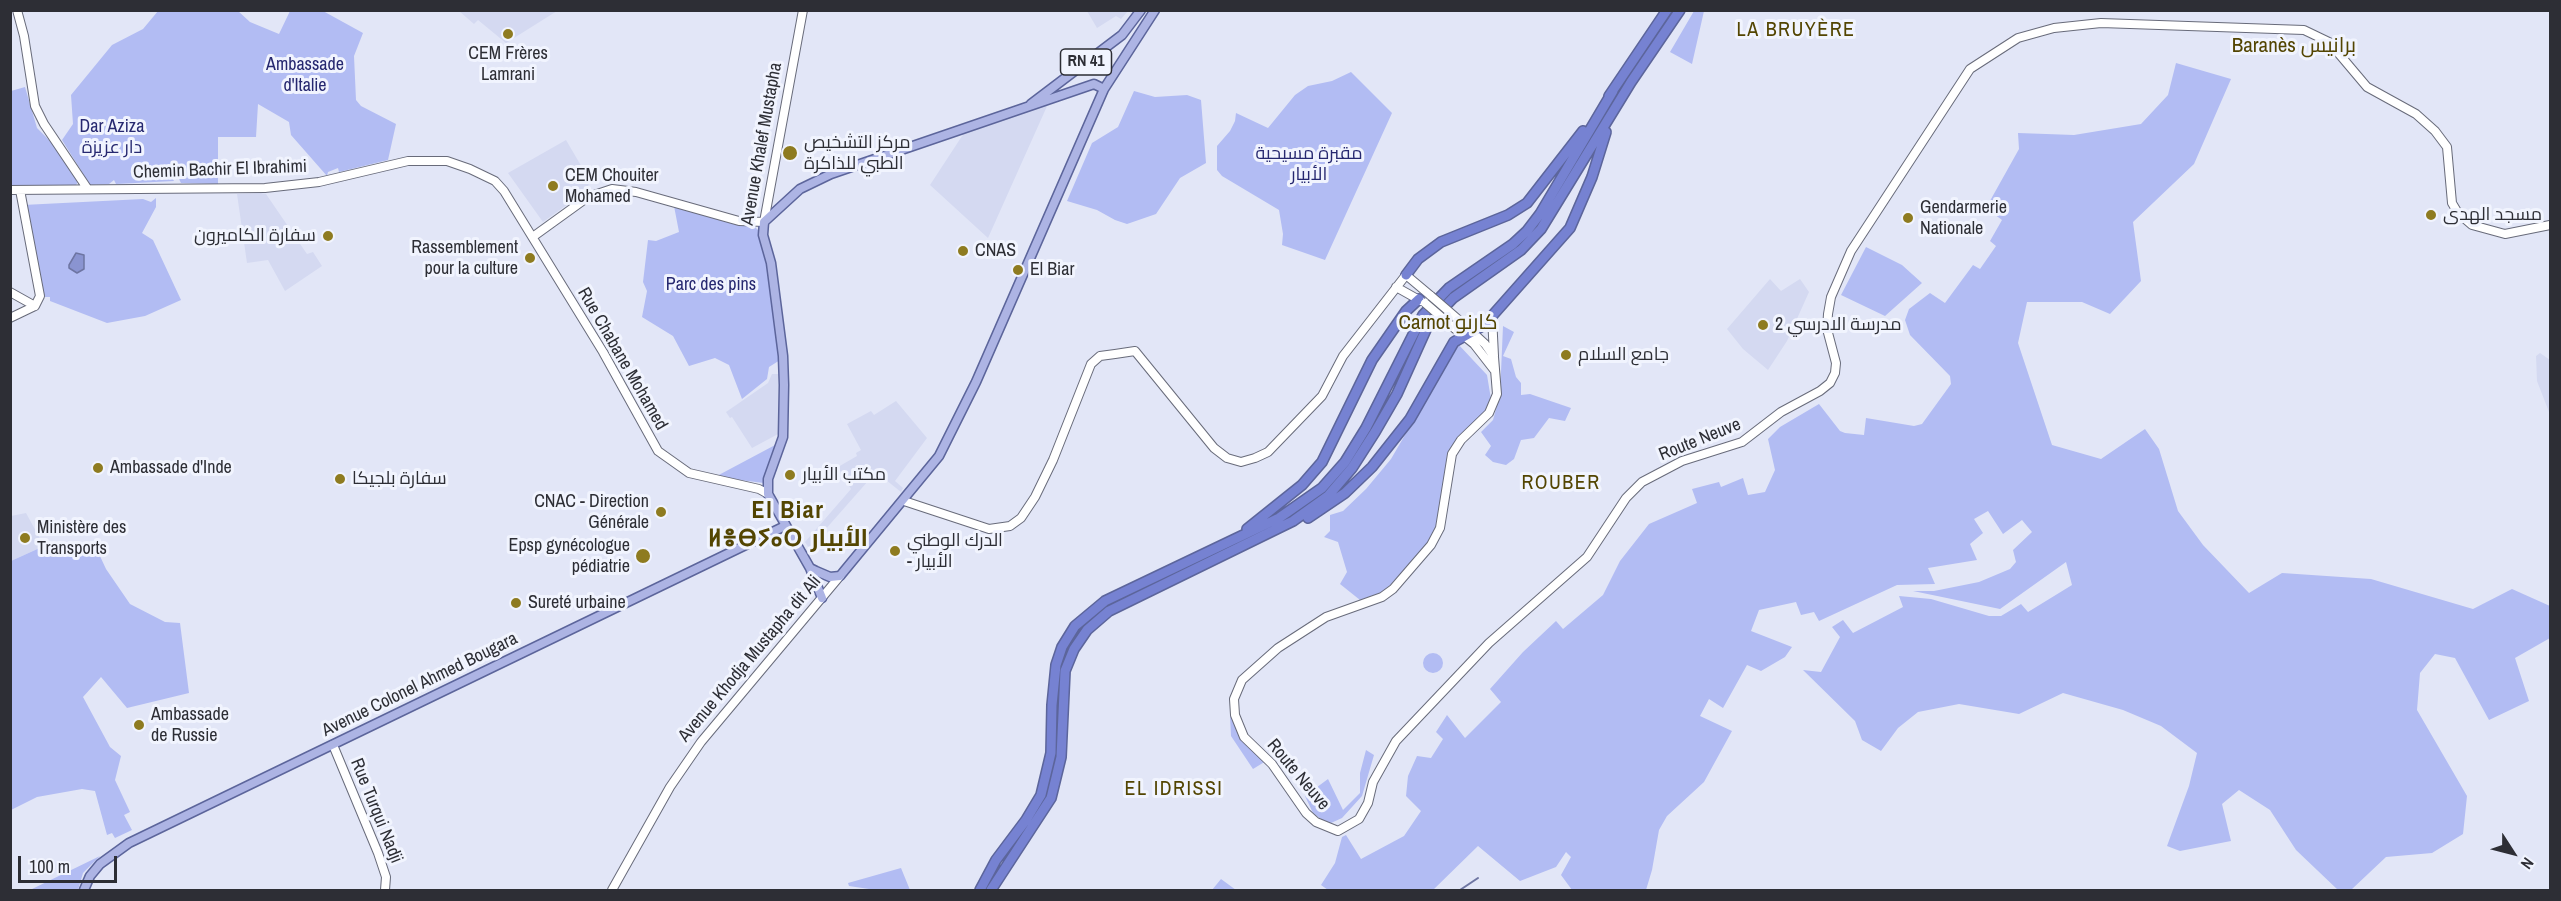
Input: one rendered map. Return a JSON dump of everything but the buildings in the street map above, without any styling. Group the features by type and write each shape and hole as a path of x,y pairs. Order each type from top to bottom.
{"highway":[{"path":"980,891 996,860 1032,812 1041,795 1051,753 1056,665 1070,633 1089,612 1105,601 1293,510 1314,495 1334,474 1366,428 1423,315 1449,288 1513,243 1534,223 1613,91 1667,10"},
{"path":"1249,544 1308,512 1328,496 1352,468 1397,394 1429,323 1453,298 1521,250 1541,229 1627,87 1680,10"},
{"path":"991,891 1051,798 1061,757 1065,671 1079,640 1094,622 1109,611 1315,514 1346,493 1395,440 1462,332 1492,316 1570,228 1592,177 1607,127 1627,87"},
{"path":"1406,275 1418,260 1441,242 1508,215 1527,203 1613,91"},
{"path":"1216,549 1273,510 1302,485 1322,462 1372,360 1406,311 1425,298"}],"main road":[{"path":"17,10 24,36 35,105 44,124 87,188"},
{"name":"Avenue Khalef Mustapha","path":"768,494 768,479 782,441 784,390 783,356 771,263 763,235 803,10"},
{"name":"RN 41","path":"1026,108 1122,35 1141,10"},
{"name":"Avenue Khodja Mustapha dit Ali","path":"612,891 666,793 695,751 939,456 976,382 1104,89 1155,10"},
{"name":"Route Neuve","path":"1492,316 1497,394 1494,404 1481,423 1461,440 1452,454 1440,528 1431,545 1382,597 1326,617 1305,628 1247,674 1234,699 1234,715 1244,736 1272,764 1306,813 1326,827 1338,831 1359,819 1368,803 1373,782 1396,741 1489,643 1587,557 1626,498 1642,482 1682,461 1742,442 1781,412 1830,383 1835,373 1836,363 1827,329 1828,315 1831,297 1851,251 1970,69 2018,38 2054,28 2101,23 2304,30 2329,42 2367,87 2416,114 2435,131 2447,147 2452,203 2458,213 2472,225 2505,234 2550,225"},
{"path":"534,236 588,197 606,190 636,192 753,224 764,222 800,189 831,174 1094,84 1104,89"},
{"name":"Chemin Bachir El Ibrahimi","path":"10,190 265,188 319,182 395,163 420,160 447,161 495,181"},
{"name":"Rue Chabane Mohamed","path":"495,181 534,236 658,450 689,473 759,489 768,494"},
{"path":"10,318 35,306 40,296 39,280 20,190"},
{"path":"904,501 989,529 1010,526 1021,518 1035,497 1053,460 1091,364 1100,356 1135,351 1214,447 1227,458 1240,462 1268,452 1322,396 1343,356 1406,275 1425,298 1494,357"},
{"path":"1396,287 1425,298 1462,322"},
{"path":"10,292 35,306"},
{"path":"1462,322 1462,332"},
{"path":"1462,322 1462,332 1496,372"},
{"path":"768,494 810,568 822,598"},
{"name":"Avenue Colonel Ahmed Bougara","path":"84,891 90,876 100,864 122,846 785,526"},
{"path":"810,568 830,577 840,576"},
{"name":"Rue Turqui Nadji","path":"333,745 387,877 385,891"}],"shaded area":[{"name":"CEM Frères Lamrani","path":"459,11 557,11 506,43 478,20 474,24"},
{"path":"1087,11 1128,11 1121,19 1116,16 1097,28"},
{"path":"1048,104 988,238 930,185 964,133"},
{"name":"CEM Chouiter Mohamed","path":"566,140 590,181 586,191 543,222 508,173"},
{"path":"237,194 266,194 307,254 313,252 322,266 285,291 268,260 247,263"},
{"path":"76,253 84,255 84,269 77,273 69,268"},
{"name":"مدرسة الادرسي 2","path":"1770,279 1781,291 1800,279 1809,292 1787,341 1768,370 1743,349 1727,329"},
{"path":"2540,353 2550,360 2549,412 2537,381 2536,356"},
{"path":"772,374 781,374 780,433 752,448 732,417 730,418 726,412 768,383"},
{"path":"896,401 927,438 895,481 903,488 901,492 876,472 809,548 805,542 851,489 838,467 857,456 856,453 861,450 847,424 871,411 874,415"},
{"name":"Ministère des Transports","path":"26,513 44,546 11,561 11,516"}],"green space":[{"path":"158,11 238,11 250,22 279,34 290,11 323,11 363,33 354,56 356,100 361,106 396,124 388,160 339,172 338,168 328,172 327,176 291,135 289,122 258,104 256,137 218,137 218,184 181,183 176,173 171,176 174,181 116,184 114,180 109,184 90,185 62,140 73,124 71,95 112,45 143,29"},
{"path":"1694,11 1704,11 1692,64 1670,52"},
{"path":"2176,63 2231,79 2194,164 2133,222 2141,281 2110,314 2082,302 2027,302 2018,343 2052,445 2101,459 2145,429 2159,449 2178,511 2203,545 2249,593 2282,573 2371,579 2473,609 2512,589 2550,606 2550,638 2515,658 2529,701 2489,720 2455,658 2435,654 2420,673 2417,710 2467,796 2463,834 2432,853 2386,857 2351,890 2338,890 2296,850 2270,810 2239,790 2222,804 2231,841 2180,851 2167,846 2189,786 2197,753 2161,726 2123,710 2063,693 2019,714 1959,704 1918,712 1898,728 1881,751 1862,740 1855,721 1803,670 1821,672 1840,637 1832,627 1843,620 1853,633 1903,607 1899,596 1931,599 1989,616 2001,616 2021,604 2028,612 2072,585 2066,562 2000,609 1913,591 1934,591 1979,582 2010,569 2016,562 2013,550 2032,532 2022,520 2003,534 1988,511 1974,519 1983,533 1970,544 1977,560 1928,568 1935,584 1897,585 1819,621 1814,612 1801,615 1796,602 1759,610 1751,631 1792,647 1785,657 1761,671 1747,665 1723,708 1709,699 1700,716 1732,731 1704,782 1667,816 1659,830 1646,890 1572,890 1561,875 1571,857 1566,852 1556,867 1520,881 1478,846 1433,890 1328,890 1321,885 1335,863 1342,837 1346,835 1361,859 1404,836 1421,811 1406,796 1408,776 1417,756 1431,758 1443,739 1436,732 1447,715 1465,738 1501,702 1490,689 1523,652 1556,621 1563,629 1603,595 1620,561 1649,524 1697,503 1692,489 1719,482 1721,487 1743,478 1748,495 1765,492 1775,470 1768,439 1780,427 1819,404 1840,431 1845,433 1864,435 1866,418 1914,426 1922,424 1951,384 1950,376 1910,335 1905,320 1909,309 1930,293 1945,303 1973,265 1980,269 1996,246 1990,241 2002,220 1986,208 2019,149 2018,133 2074,135 2141,124 2168,95"},
{"name":"مقبرة مسيحية الأبيار","path":"1351,72 1392,113 1325,260 1282,245 1283,234 1279,210 1222,176 1217,170 1217,146 1230,131 1236,113 1268,128 1295,95 1308,86 1332,81"},
{"path":"25,87 37,128 59,150 80,179 76,185 11,187 11,91"},
{"path":"1134,91 1155,97 1187,95 1201,100 1206,163 1180,178 1156,214 1127,224 1097,210 1067,201 1092,143 1118,127"},
{"path":"156,198 156,207 142,233 153,240 181,300 145,316 107,323 50,301 50,297 43,297 23,205 143,199 151,202"},
{"name":"Parc des pins","path":"674,206 754,226 759,231 770,261 782,312 788,355 769,367 767,379 742,399 729,365 715,358 689,366 673,336 642,317 647,291 643,282 648,240 656,241 679,232"},
{"path":"1866,247 1902,265 1922,283 1885,316 1841,295"},
{"path":"1503,326 1514,332 1503,356 1511,359 1516,377 1521,383 1521,395 1530,394 1571,408 1565,421 1549,418 1534,438 1521,440 1514,459 1506,465 1493,462 1485,455 1491,446 1481,432 1493,420 1500,395"},
{"path":"1458,344 1487,375 1492,405 1459,437 1447,455 1437,527 1429,543 1389,586 1380,593 1360,600 1340,584 1347,572 1338,542 1324,537 1330,531 1330,515 1343,511 1366,489 1391,459"},
{"path":"777,444 764,483 715,477"},
{"path":"82,545 93,548 99,554 106,569 130,604 165,622 180,623 189,693 127,708 101,677 83,697 110,747 121,756 115,780 130,812 124,815 132,830 115,838 112,833 107,835 95,791 82,789 37,797 11,810 11,561 44,546 47,551"},
{"path":"1433,653 1440,656 1443,663 1440,670 1433,673 1426,670 1423,663 1426,656"},
{"path":"1230,716 1240,734 1266,761 1253,769 1231,736"},
{"path":"1366,750 1374,755 1362,796 1342,818 1331,823 1325,822 1313,813 1305,796 1328,779 1343,810 1360,793 1360,773"},
{"path":"100,856 83,873 78,890 30,890"},
{"path":"901,868 910,890 869,889 849,886 848,883"},
{"path":"1221,879 1236,890 1212,890"}],"waterway":[{"path":"1460,890 1478,878"}],"place":[{"name":"CEM Frères Lamrani","path":"508,34"},
{"name":"مركز التشخيص الطبي للذاكرة","path":"790,153"},
{"name":"CEM Chouiter Mohamed","path":"553,186"},
{"name":"مسجد الهدى","path":"2431,215"},
{"name":"Gendarmerie Nationale","path":"1908,218"},
{"name":"سفارة الكاميرون","path":"328,236"},
{"name":"CNAS","path":"963,251"},
{"name":"Rassemblement pour la culture","path":"530,258"},
{"name":"El Biar","path":"1018,270"},
{"name":"مدرسة الادرسي 2","path":"1763,325"},
{"name":"جامع السلام","path":"1566,355"},
{"name":"Ambassade d'Inde","path":"98,468"},
{"name":"مكتب الأبيار","path":"790,475"},
{"name":"سفارة بلجيكا","path":"340,479"},
{"name":"CNAC - Direction Générale","path":"661,512"},
{"name":"Ministère des Transports","path":"25,538"},
{"name":"الدرك الوطني - الأبيار","path":"895,551"},
{"name":"Epsp gynécologue pédiatrie","path":"643,556"},
{"name":"Sureté urbaine","path":"516,603"},
{"name":"Ambassade de Russie","path":"139,725"}],"district":[{"name":"LA BRUYÈRE","path":"1796,31"},
{"name":"Baranès برانيس","path":"2294,46"},
{"name":"Carnot كارنو","path":"1448,323"},
{"name":"ROUBER","path":"1561,484"},
{"name":"El Biar ⵍⴻⴱⵢⴰⵔ الأبيار","path":"788,526"},
{"name":"EL IDRISSI","path":"1174,790"}],"park label":[{"name":"Ambassade d'Italie","path":"305,76"},
{"name":"Dar Aziza دار عزيزة","path":"112,137"}]}
